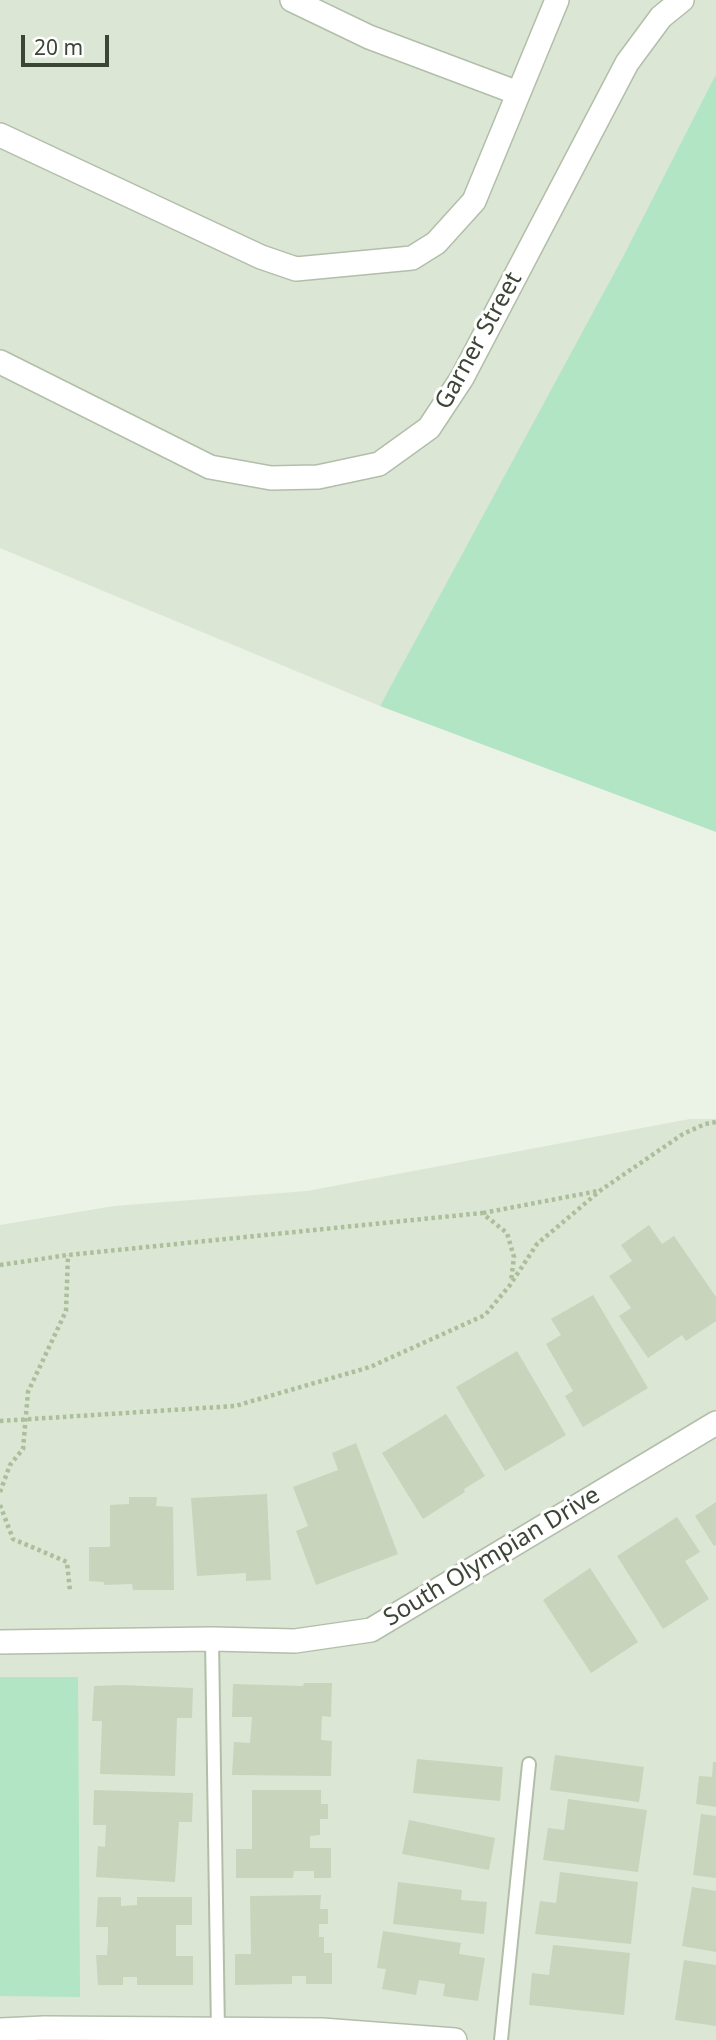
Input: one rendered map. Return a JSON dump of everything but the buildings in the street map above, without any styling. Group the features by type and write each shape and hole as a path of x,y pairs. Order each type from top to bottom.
{"street":[{"path":"292,0 369,37 518,93"},
{"path":"0,135 261,257 296,269 412,258 436,243 474,201 557,0"},
{"name":"Garner Street","path":"0,362 210,467 283,478 318,477 379,464 429,428 462,378 627,63 660,17 682,0"},
{"name":"South Olympian Drive","path":"0,1642 212,1639 295,1641 371,1630 716,1423"},
{"path":"0,2030 44,2034 218,2035 322,2030 455,2040"}],"lane":[{"path":"212,1639 218,2035"},
{"path":"501,2040 529,1764"}],"path":[{"path":"0,1421 236,1406 370,1367 485,1315 510,1285 537,1244 601,1190 683,1134 716,1122"},
{"path":"0,1265 68,1255 482,1213 601,1190"},
{"path":"482,1213 507,1233 514,1257 510,1285"},
{"path":"0,1492 9,1465 23,1450 28,1392 66,1311 68,1255"},
{"path":"0,1505 13,1539 67,1562 70,1591"}],"shaded area":[{"path":"0,0 716,0 716,74 536,431 380,706 0,548"},
{"path":"690,1119 716,1119 716,2040 0,2040 0,1225 114,1206 307,1191"}],"green space":[{"path":"716,74 716,832 380,706 623,257"},
{"path":"0,1677 78,1677 80,1997 0,1996"}]}
